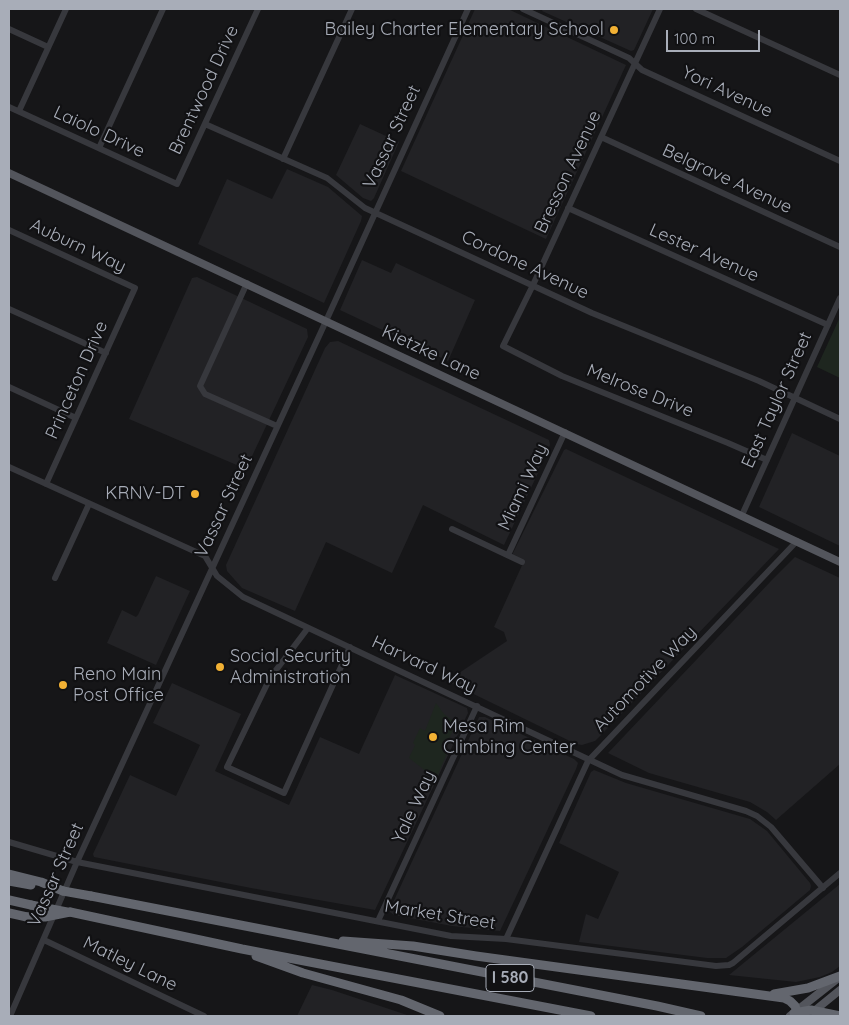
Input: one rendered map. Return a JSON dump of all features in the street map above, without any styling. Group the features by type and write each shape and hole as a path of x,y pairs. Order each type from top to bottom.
{"highway":[{"path":"9,874 40,884"},
{"path":"9,881 40,884"},
{"name":"I 580","path":"40,884 63,891 701,1016"},
{"name":"I 580","path":"9,900 242,949 591,1016"},
{"path":"9,913 27,917 45,917 70,912"},
{"path":"320,940 394,944 786,999 793,1003 795,1014 812,1013 840,1016"},
{"path":"242,949 291,970 401,1000 440,1016"},
{"path":"751,994 771,994 797,990 840,976"}],"main road":[{"name":"Kietzke Lane","path":"9,173 840,562"},
{"path":"795,1014 840,976"},
{"path":"812,1013 840,990"}],"street":[{"path":"19,111 66,9"},
{"path":"99,148 163,9"},
{"name":"Brentwood Drive","path":"177,184 258,9"},
{"path":"283,159 352,9"},
{"name":"Vassar Street","path":"10,1016 77,862 468,9"},
{"name":"Yori Avenue","path":"523,9 629,58 642,70 840,161"},
{"name":"Bresson Avenue","path":"503,346 660,9"},
{"path":"696,9 840,75"},
{"path":"9,29 48,47"},
{"name":"Laiolo Drive","path":"9,107 177,184"},
{"name":"Cordone Avenue","path":"205,124 326,178 358,205 592,313 759,381 840,419"},
{"name":"Belgrave Avenue","path":"601,138 840,247"},
{"name":"Lester Avenue","path":"568,208 828,325"},
{"name":"Auburn Way","path":"9,230 135,288"},
{"path":"247,283 200,386 205,394 277,426"},
{"name":"Princeton Drive","path":"46,484 135,288"},
{"name":"East Taylor Street","path":"742,515 840,298"},
{"path":"9,309 106,353"},
{"name":"Melrose Drive","path":"503,346 562,376 767,460"},
{"path":"9,387 76,418"},
{"name":"Miami Way","path":"508,555 565,432"},
{"name":"Harvard Way","path":"9,467 205,556 217,576 238,594 622,775 746,811 757,816 771,827 823,888"},
{"path":"55,578 89,504"},
{"path":"452,529 522,562"},
{"name":"Automotive Way","path":"506,940 589,759 797,541"},
{"path":"308,628 270,678 227,767 284,793 350,647"},
{"name":"Yale Way","path":"378,921 477,706"},
{"name":"Market Street","path":"9,842 77,862 451,936 506,940 722,966 733,963 840,873"},
{"name":"Matley Lane","path":"44,940 204,1016"}],"shaded area":[{"path":"475,9 508,9 626,65 546,239 401,171"},
{"name":"Bailey Charter Elementary School","path":"543,9 653,9 634,50 631,51 542,11"},
{"path":"360,124 399,142 371,201 363,198 336,175"},
{"path":"287,169 328,187 362,216 324,303 198,244 227,179 272,199"},
{"path":"362,260 391,273 396,263 475,300 448,361 340,310"},
{"path":"197,277 307,329 308,337 246,469 129,419 192,278"},
{"path":"840,317 840,378 817,367"},
{"path":"338,341 549,440 550,445 504,545 423,505 392,573 326,542 295,611 242,588 227,571 226,565 325,348 330,342"},
{"path":"792,433 840,456 840,546 759,507"},
{"path":"566,449 779,549 595,741 582,745 576,744 447,681 507,641 504,632 494,627 524,561 512,555"},
{"path":"795,557 840,578 840,764 776,820 750,802 649,773 608,753 771,581"},
{"path":"156,576 190,591 156,665 107,643 122,610 136,617 138,615"},
{"path":"395,675 467,708 468,713 375,910 94,857 93,854 130,775 176,796 200,745 153,723 172,683 241,714 215,771 289,805 320,737 359,754"},
{"name":"Mesa Rim Climbing Center","path":"436,703 444,714 456,723 445,748 448,751 436,779 409,758 420,728 425,731"},
{"path":"479,717 485,717 574,759 578,763 576,769 500,931 452,926 394,915 390,912 390,909"},
{"path":"594,770 626,783 750,819 767,831 810,883 810,890 742,947 726,958 707,958 579,942 586,914 598,919 619,872 559,843 591,772"},
{"path":"840,884 840,966 820,977 796,982 729,975"},
{"path":"312,985 332,990 410,1016 297,1016"}],"place":[{"name":"Bailey Charter Elementary School","path":"614,30"},
{"name":"KRNV-DT","path":"195,494"},
{"name":"Social Security Administration","path":"220,667"},
{"name":"Reno Main Post Office","path":"63,685"},
{"name":"Mesa Rim Climbing Center","path":"433,737"}]}
